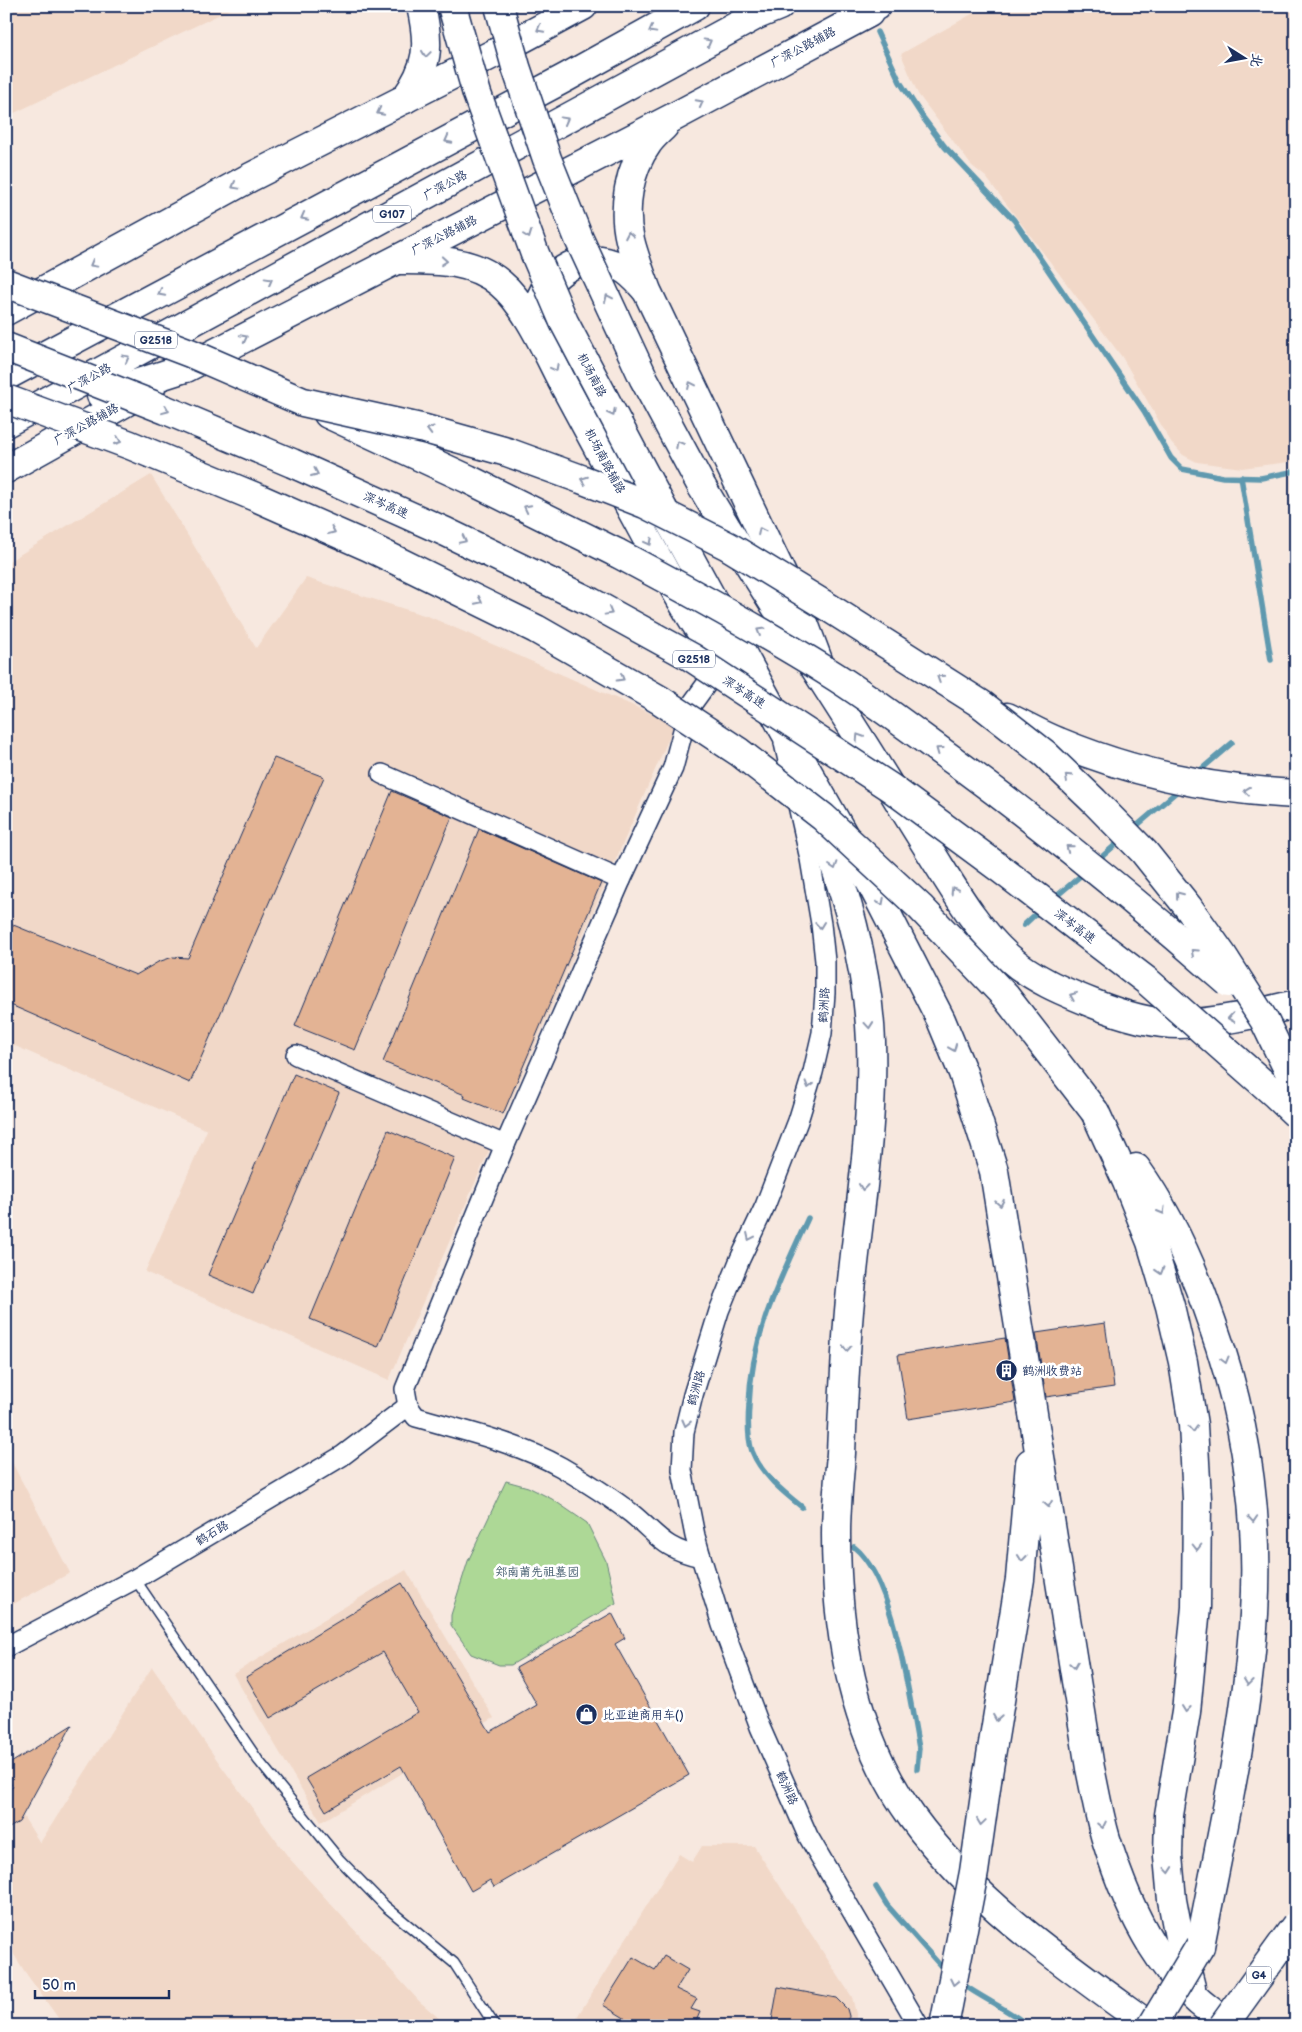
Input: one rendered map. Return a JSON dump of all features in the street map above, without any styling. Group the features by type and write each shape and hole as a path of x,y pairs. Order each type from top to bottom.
{"main road":[{"path":"405,99 418,81 425,60 427,34 421,6"},
{"name":"机场南路","path":"452,6 477,94 535,254 564,322 663,509 780,723"},
{"path":"499,6 516,67 547,159 579,239 644,379 702,487 747,562 960,898 992,939 1008,957 1051,986 1106,1009 1145,1020 1179,1024 1209,1021 1296,1004"},
{"path":"6,311 251,177 583,6"},
{"path":"6,376 567,77 695,6"},
{"name":"广深公路","path":"6,424 757,15 779,6"},
{"path":"847,23 876,6"},
{"name":"广深公路辅路","path":"6,469 185,368 674,117 847,23 884,6"},
{"path":"674,117 649,142 641,155 630,183 627,203 629,239 647,291 799,610 828,688"},
{"name":"机场南路辅路","path":"396,260 430,260 462,264 488,275 511,293 538,338 689,616 722,664 780,723"},
{"path":"538,338 535,323 537,307 542,293 550,280 562,270 576,263 592,260 622,267 647,291"},
{"name":"G2518","path":"6,283 190,353 303,402 468,479 617,553 724,610 829,672 1034,820 1179,939 1296,1042"},
{"name":"深岑高速","path":"6,347 166,410 292,463 446,532 591,602 691,657 891,788 1002,870 1147,981 1296,1114"},
{"path":"6,424 185,368"},
{"path":"6,400 139,449 258,498 369,547 536,629 683,716 738,752 823,817 920,906 1006,997 1095,1112 1148,1186 1174,1232 1201,1290 1222,1350 1239,1413 1250,1476 1254,1543 1254,1613 1248,1681 1239,1745 1200,1946 1151,2026 1024,1933 991,1905 936,1848 910,1814 885,1771 866,1730 851,1681 842,1633 837,1579 836,1532 849,1313 868,1139 871,1083 870,1038 866,993 859,951 820,824 780,723"},
{"path":"303,402 424,429 507,452 645,504 728,546 828,606 981,704 1045,754 1144,852 1188,907 1223,956 1264,1020 1296,1086"},
{"path":"981,704 1058,742 1117,762 1225,788 1296,794"},
{"path":"780,723 872,885 941,1020 964,1073 994,1170 1090,1768 1105,1838 1129,1904 1154,1949 1184,1986 1219,2018 1234,2026"},
{"path":"1095,1112 1128,1182 1148,1233 1170,1306 1183,1362 1193,1425 1197,1499 1196,1607 1186,1712 1169,1815 1168,1856 1172,1900 1181,1948 1194,1995"},
{"path":"944,2026 970,1892 1020,1579 1029,1491 1032,1404"},
{"name":"G4","path":"1222,2026 1296,1925"}],"street":[{"path":"701,1557 681,1553 666,1545 632,1514 559,1466 510,1444 416,1417 408,1406 405,1388 504,1145 621,880 673,768 688,708 722,664"},
{"name":"鹤洲路","path":"780,723 810,859 820,924 825,962 822,1032 813,1072 798,1121 765,1206 740,1259 719,1311 693,1395 684,1432 682,1470 694,1536 722,1625 760,1727 808,1836 919,2026"},
{"path":"382,774 621,880"},
{"path":"296,1056 504,1145"},
{"name":"鹤石路","path":"6,1647 135,1579 342,1456 408,1406"}],"lane":[{"path":"135,1579 258,1760 347,1867 385,1906 454,1963 495,2026"}],"shaded area":[{"path":"6,6 237,6 6,117"},
{"path":"986,6 1296,6 1296,461 1242,468 1197,462 1183,455 1171,442 1122,357 986,177 971,165 918,94 901,54"},
{"path":"151,475 256,648 306,578 430,617 675,724 389,1380 145,1272 207,1130 6,1042 6,563"},
{"path":"6,1451 70,1573 6,1608"},
{"path":"406,1570 494,1718 321,1822 233,1674"},
{"path":"152,1667 289,1858 419,2001 448,2026 64,2026 6,1942 6,1789 40,1843"},
{"path":"702,1846 754,1846 852,1997 859,2026 588,2026 577,2017 679,1854 692,1862"}],"green space":[{"name":"郑南莆先祖墓园","path":"506,1481 528,1487 552,1499 587,1523 606,1561 616,1603 511,1665 499,1665 471,1654 451,1625 451,1615 468,1561"}],"building":[{"path":"274,758 324,777 190,1083 6,1003 6,922 136,975 158,962 173,957 188,958"},
{"path":"392,791 452,817 355,1050 295,1026"},
{"path":"479,829 601,883 503,1114 464,1098 465,1095 383,1062"},
{"path":"294,1074 339,1093 253,1294 208,1275"},
{"path":"388,1130 455,1158 378,1347 310,1319"},
{"path":"1105,1323 1114,1387 1046,1397 1036,1333"},
{"path":"1005,1338 1015,1402 908,1419 898,1355"},
{"path":"402,1583 490,1732 537,1705 516,1668 612,1613 625,1638 615,1644 689,1775 494,1887 490,1880 471,1891 401,1766 326,1811 306,1778 418,1712 383,1652 270,1718 246,1677"},
{"path":"72,1725 19,1822 6,1830 6,1791 13,1787 6,1776 6,1766"},
{"path":"664,1956 688,1970 676,1989 697,1999 691,2009 700,2012 694,2026 622,2026 626,2019 603,2005 633,1957 655,1970"},
{"path":"778,1987 836,1998 847,2009 849,2016 848,2026 771,2026"}],"waterway":[{"path":"877,32 900,82 924,119 945,147 1014,220 1144,411 1171,458 1182,469 1223,477 1261,478 1296,471"},
{"path":"1241,477 1271,660"},
{"path":"1197,773 1232,743"},
{"path":"1133,829 1181,788"},
{"path":"1097,861 1122,839"},
{"path":"1052,900 1085,872"},
{"path":"1024,925 1041,909"},
{"path":"802,1507 780,1489 761,1467 750,1446 748,1422 751,1379 761,1331 778,1286 808,1218"},
{"path":"854,1547 868,1562 880,1584 890,1611 905,1671 919,1748 917,1769"},
{"path":"876,1887 887,1905 946,1972"},
{"path":"961,1983 1013,2014 1029,2026"}],"place":[{"name":"鹤洲收费站","path":"1006,1371"},
{"name":"比亚迪商用车()","path":"587,1715"}]}
